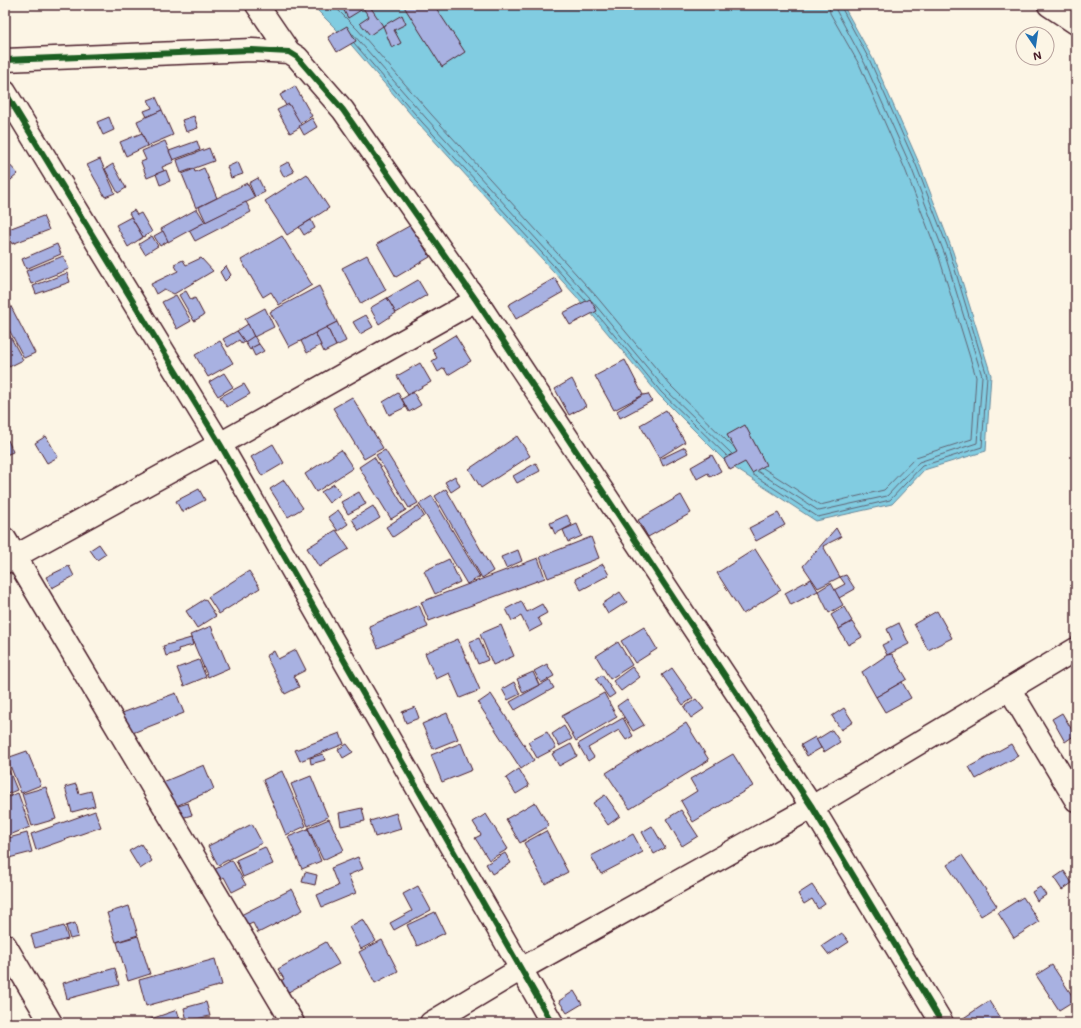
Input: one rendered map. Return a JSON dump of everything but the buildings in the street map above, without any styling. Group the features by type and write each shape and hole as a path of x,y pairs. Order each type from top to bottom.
{"main road":[{"path":"257,5 289,52"},
{"path":"1049,5 1076,23"},
{"path":"5,60 252,50 289,52 297,56 343,110 476,300 812,807 942,1023"},
{"path":"5,92 220,444 552,1023"},
{"path":"293,1023 8,552 220,444 476,300"},
{"path":"431,1023 521,969 812,807 1010,690 1076,649"},
{"path":"1010,690 1076,800"},
{"path":"5,945 51,1023"}],"water":[{"path":"312,5 843,5 873,59 919,163 953,252 991,375 986,451 924,470 892,504 816,521 727,463 659,395 585,306 419,124 347,40"}],"cycle path":[{"path":"5,60 252,50 289,52 297,57 343,110 476,300 812,807 942,1023"},
{"path":"5,92 220,444 552,1023"}]}
